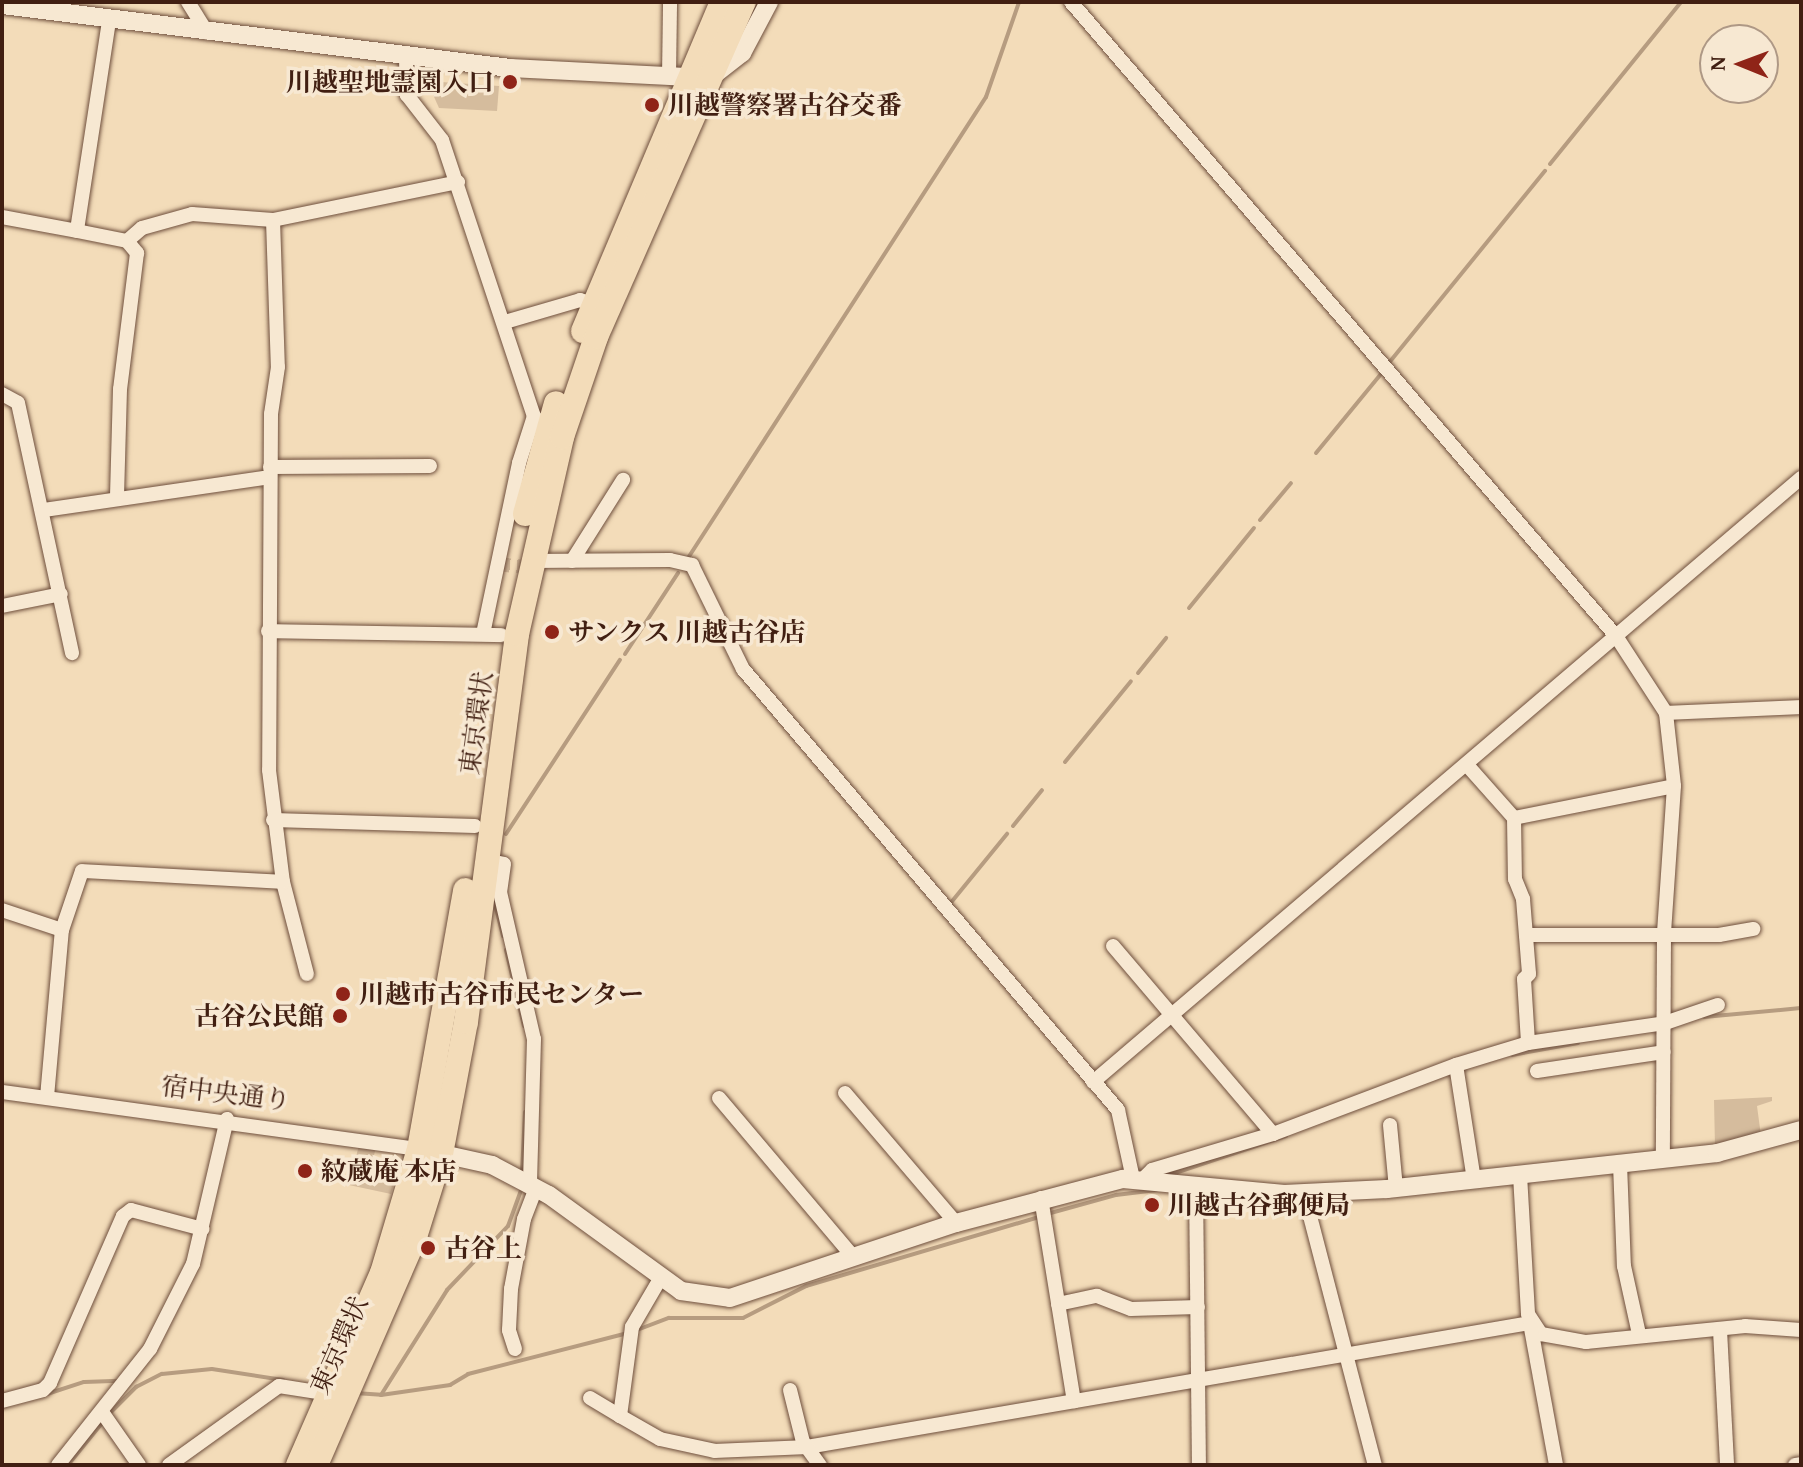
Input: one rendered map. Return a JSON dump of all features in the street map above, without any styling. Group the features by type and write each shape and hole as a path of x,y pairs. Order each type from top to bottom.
{"highway":[{"name":"東京環状","path":"316,1465 415,1237 430,1151 475,826 492,634 540,425 722,2"},
{"name":"東京環状","path":"298,1465 382,1273 430,1151 466,1022 485,860 562,437 690,77 744,2"}],"street":[{"path":"188,2 208,33"},
{"path":"670,2 690,77"},
{"path":"2,5 109,21 406,56 690,77 742,53 769,2"},
{"path":"1071,2 1616,636 1666,713 1674,786 1664,934 1663,1158"},
{"path":"77,231 109,21"},
{"path":"406,56 407,95 442,140 540,425"},
{"path":"127,241 142,228 192,214 273,220 458,182"},
{"path":"2,217 127,241 137,253 120,389 117,496"},
{"path":"273,220 278,367 270,472 268,631 273,820 283,882 307,974"},
{"path":"505,322 580,300 593,304"},
{"path":"2,394 18,403 44,510 72,653"},
{"path":"44,510 270,472 430,466"},
{"path":"1093,1082 1801,478"},
{"path":"572,561 623,480"},
{"path":"537,565 653,567 670,560"},
{"path":"537,565 572,561 670,560 692,565 750,679 1123,1119 1138,1179"},
{"path":"2,606 61,594"},
{"path":"268,631 492,634"},
{"path":"1666,713 1801,707"},
{"path":"1467,765 1514,818 1515,879 1526,935 1528,1043"},
{"path":"1514,818 1674,786"},
{"path":"273,820 475,826"},
{"path":"485,860 504,864 500,892 534,1039 533,1187 511,1289 509,1330 515,1349"},
{"path":"47,1097 62,930 82,871 283,882"},
{"path":"2,910 62,930"},
{"path":"1526,935 1719,935 1753,929"},
{"path":"1113,946 1171,1018 1273,1134"},
{"path":"1138,1179 1152,1170 1273,1134 1456,1065 1528,1043 1665,1023 1718,1005"},
{"path":"1537,1071 1664,1052"},
{"path":"1456,1065 1474,1180"},
{"name":"宿中央通り","path":"2,1092 227,1119 430,1151"},
{"path":"845,1093 956,1223"},
{"path":"719,1098 854,1258"},
{"path":"58,1465 150,1349 193,1264 227,1119"},
{"path":"1390,1125 1396,1188"},
{"path":"430,1151 492,1165 533,1187 660,1279 694,1295 730,1298 1041,1198 1138,1179 1304,1193 1396,1188 1738,1150 1801,1130"},
{"path":"1620,1164 1624,1266 1639,1334"},
{"path":"1520,1175 1530,1323 1556,1465"},
{"path":"1196,1185 1199,1465"},
{"path":"1304,1193 1375,1465"},
{"path":"1041,1198 1074,1401"},
{"path":"2,1401 43,1390 50,1383 123,1216 131,1210 203,1229"},
{"path":"620,1416 632,1327 660,1279"},
{"path":"1058,1304 1097,1296 1131,1309 1198,1307"},
{"path":"590,1398 660,1439 715,1458 807,1447 1530,1323 1556,1339 1586,1342 1639,1334 1763,1326 1801,1330"},
{"path":"1720,1330 1727,1465"},
{"path":"169,1465 279,1386 330,1394"},
{"path":"790,1390 807,1447 820,1465"},
{"path":"102,1412 139,1465"},
{"path":"1795,1465 1801,1464"}],"shaded area":[{"path":"427,81 499,86 497,111 439,108"},
{"path":"1772,1097 1772,1101 1757,1106 1761,1136 1715,1147 1714,1100"},
{"path":"359,1145 376,1147 371,1168 396,1175 391,1194 349,1185"}],"waterway":[{"path":"688,558 986,97 1019,2"},
{"path":"1550,164 1681,2"},
{"path":"1388,364 1545,171"},
{"path":"1316,453 1380,375"},
{"path":"1260,520 1291,483"},
{"path":"1189,608 1254,528"},
{"path":"625,654 678,573"},
{"path":"1138,673 1166,638"},
{"path":"506,834 620,660"},
{"path":"1065,762 1131,681"},
{"path":"1013,826 1042,790"},
{"path":"949,905 1007,834"},
{"path":"496,908 503,936"},
{"path":"506,950 524,1026"},
{"path":"1704,1017 1801,1008"},
{"path":"1512,1055 1578,1043"},
{"path":"522,1173 525,1112"},
{"path":"1169,1175 1286,1136"},
{"path":"1047,1214 1116,1195 1157,1190"},
{"path":"381,1395 447,1290 508,1226 521,1191"},
{"path":"637,1330 669,1318 743,1318 806,1286 1039,1217"},
{"path":"355,1393 381,1395 450,1385 468,1374 628,1333"},
{"path":"108,1415 136,1387 162,1374 212,1369 283,1380"},
{"path":"47,1394 84,1382 120,1381"},
{"path":"68,1465 103,1422"}],"tunnel":[{"path":"496,564 536,568"}],"place":[{"name":"川越聖地霊園入口","path":"510,82"},
{"name":"川越警察署古谷交番","path":"652,105"},
{"name":"サンクス 川越古谷店","path":"552,632"},
{"name":"川越市古谷市民センター","path":"343,994"},
{"name":"古谷公民館","path":"340,1016"},
{"name":"紋蔵庵 本店","path":"305,1171"},
{"name":"川越古谷郵便局","path":"1152,1205"},
{"name":"古谷上","path":"428,1248"}]}
